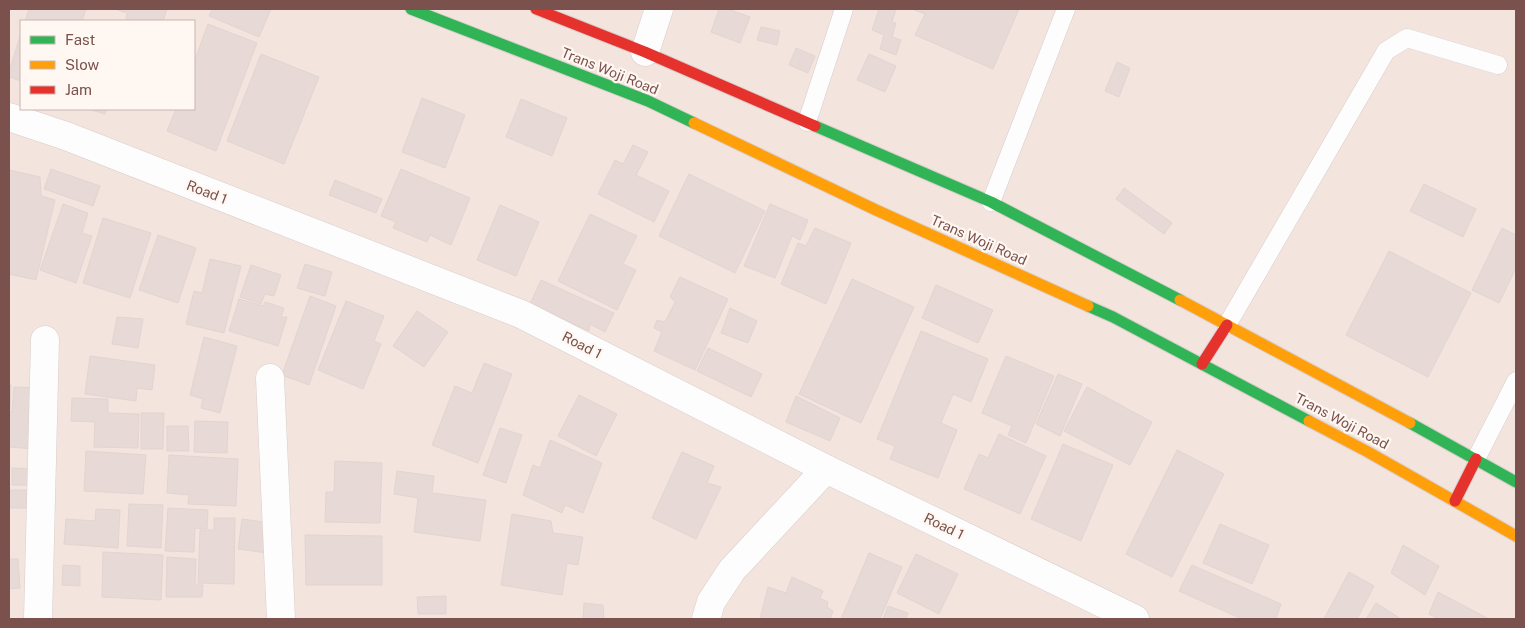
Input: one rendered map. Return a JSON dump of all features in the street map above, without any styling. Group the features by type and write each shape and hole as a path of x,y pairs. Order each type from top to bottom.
{"main road":[{"name":"Trans Woji Road","path":"411,9 648,101 876,210 1113,317 1368,452 1516,536"},
{"path":"536,9 645,52 991,202 1228,326 1516,482"},
{"path":"1202,364 1228,326"},
{"path":"1455,501 1476,459"}],"street":[{"path":"645,52 660,9"},
{"name":"Road 1","path":"9,117 66,136 521,314 1118,615"},
{"path":"38,619 44,340"},
{"path":"270,378 281,619"},
{"path":"706,619 711,602 732,570 826,469"}],"lane":[{"path":"807,122 844,9"},
{"path":"991,202 1066,9"},
{"path":"1228,326 1386,51 1407,38 1498,66"},
{"path":"1476,459 1516,381"}],"shaded area":[{"path":"9,9 1516,9 1516,619 9,619"}],"building":[{"path":"29,9 86,9 82,20 25,20"},
{"path":"115,9 167,9 163,20 130,20 126,19 127,13"},
{"path":"212,9 271,9 259,37 209,16"},
{"path":"719,9 728,9 750,17 740,43 711,32"},
{"path":"879,9 896,9 892,22 896,23 892,37 901,40 896,55 880,49 884,35 872,30"},
{"path":"912,9 1019,9 993,69 915,35 925,14"},
{"path":"208,24 257,43 216,151 167,131 176,110 195,110 195,59"},
{"path":"761,27 780,31 777,45 757,40"},
{"path":"20,36 20,81 9,77"},
{"path":"796,48 815,56 808,73 789,65"},
{"path":"261,54 319,77 284,164 227,141"},
{"path":"869,54 896,66 885,92 857,80"},
{"path":"1117,62 1130,68 1119,97 1105,91"},
{"path":"422,98 465,115 445,168 402,152"},
{"path":"521,99 567,118 552,156 506,137"},
{"path":"91,110 107,110 105,114"},
{"path":"633,145 648,152 636,175 669,191 654,222 598,194 615,160 623,164"},
{"path":"51,169 100,186 93,206 44,189"},
{"path":"401,169 470,198 451,245 430,235 427,242 393,228 396,222 381,216"},
{"path":"9,170 40,177 41,196 55,200 36,280 9,274"},
{"path":"689,174 765,211 735,273 659,236"},
{"path":"335,180 382,199 376,213 329,195"},
{"path":"1424,184 1476,209 1463,237 1410,211"},
{"path":"1124,188 1172,223 1164,234 1116,199"},
{"path":"63,204 88,213 82,233 92,236 76,283 40,270"},
{"path":"770,204 808,220 800,240 792,236 775,278 744,266"},
{"path":"500,205 539,222 516,276 477,260"},
{"path":"590,214 637,236 623,264 636,270 617,310 558,281"},
{"path":"103,218 151,233 130,298 83,283"},
{"path":"815,228 851,243 826,304 781,284 798,243 806,246"},
{"path":"1502,228 1516,235 1516,268 1499,303 1472,290"},
{"path":"158,235 196,248 178,303 139,290"},
{"path":"1389,251 1471,293 1428,377 1346,335"},
{"path":"210,259 241,266 224,333 186,324 194,291 202,293"},
{"path":"305,264 332,272 325,296 297,288"},
{"path":"251,265 281,275 274,296 265,294 261,304 240,297"},
{"path":"680,277 728,299 695,370 654,351 662,332 654,328 657,320 665,322 675,302 670,297"},
{"path":"852,279 914,307 861,423 799,394"},
{"path":"541,280 614,313 605,332 590,324 589,331 530,304"},
{"path":"936,285 993,310 978,343 922,318"},
{"path":"310,296 336,306 309,385 282,375"},
{"path":"239,299 263,306 265,302 284,308 281,317 287,317 278,346 229,331"},
{"path":"346,301 384,316 374,341 381,344 363,389 318,370"},
{"path":"730,308 757,321 748,343 721,333"},
{"path":"417,311 448,332 424,367 393,346"},
{"path":"117,317 143,319 138,348 112,344"},
{"path":"921,331 988,359 971,402 953,394 941,423 957,430 938,478 890,459 895,446 877,439"},
{"path":"204,337 237,346 220,413 201,408 203,399 190,395"},
{"path":"708,348 762,374 751,397 697,371"},
{"path":"90,356 155,365 152,390 137,388 136,401 85,394"},
{"path":"1006,356 1054,376 1026,443 1008,435 1012,426 982,413"},
{"path":"484,363 512,374 478,463 432,445 455,386 472,393"},
{"path":"1058,374 1082,384 1060,436 1036,424"},
{"path":"9,385 11,385 10,410 9,410"},
{"path":"14,387 38,388 35,449 9,447 9,411 12,412"},
{"path":"1087,387 1152,422 1130,465 1064,431"},
{"path":"579,395 617,414 596,456 558,436"},
{"path":"796,396 840,418 830,441 786,422"},
{"path":"72,398 108,399 108,413 139,414 138,448 94,447 95,422 71,421"},
{"path":"141,413 164,413 163,449 141,449"},
{"path":"195,421 228,422 227,453 194,452"},
{"path":"167,426 188,426 189,451 167,451"},
{"path":"500,428 522,435 506,483 483,475"},
{"path":"999,434 1046,456 1020,514 964,489 979,454 988,458"},
{"path":"550,440 602,463 583,513 565,505 562,513 523,495 533,465 540,468"},
{"path":"1063,444 1113,465 1081,541 1031,519"},
{"path":"1177,450 1224,474 1172,577 1126,554"},
{"path":"86,451 146,455 143,494 84,491"},
{"path":"682,452 714,466 707,483 721,487 696,539 652,518"},
{"path":"169,455 238,459 236,506 188,504 189,495 167,493"},
{"path":"335,461 382,463 380,523 325,522 326,492 334,492"},
{"path":"12,468 32,469 32,485 12,485"},
{"path":"397,471 434,476 432,493 486,500 480,541 414,532 418,498 394,494"},
{"path":"9,490 30,490 30,508 9,508"},
{"path":"129,504 163,505 161,548 127,546"},
{"path":"168,508 208,510 207,529 195,528 194,552 165,551"},
{"path":"96,509 120,510 118,548 64,544 66,519 95,521"},
{"path":"512,514 551,521 553,533 583,537 578,565 567,563 562,595 501,585"},
{"path":"214,518 235,518 234,584 198,583 200,530 214,530"},
{"path":"242,519 271,523 267,553 238,549"},
{"path":"1220,524 1269,545 1252,584 1203,563"},
{"path":"305,535 382,536 382,585 306,585"},
{"path":"1403,545 1439,566 1425,595 1391,573"},
{"path":"103,552 163,555 161,600 102,597"},
{"path":"869,553 902,567 880,619 841,619"},
{"path":"916,554 958,574 939,614 897,593"},
{"path":"167,557 196,559 195,585 203,585 202,597 166,597"},
{"path":"9,559 18,559 20,588 9,589"},
{"path":"63,565 80,566 80,586 62,585"},
{"path":"1192,565 1281,604 1276,619 1242,619 1179,591"},
{"path":"1349,572 1374,586 1357,619 1324,619"},
{"path":"792,577 823,591 820,598 828,602 827,607 833,611 830,619 760,619 768,587 786,593"},
{"path":"1438,592 1489,619 1439,619 1429,614"},
{"path":"446,596 446,614 418,614 417,597"},
{"path":"584,603 603,605 604,619 583,619"},
{"path":"1376,603 1401,619 1366,619"},
{"path":"888,606 908,613 906,619 883,619"}],"traffic: fast":[{"path":"411,9 648,101 694,123"},
{"path":"815,126 991,202 1180,300"},
{"path":"1088,306 1113,317 1309,421"},
{"path":"1410,423 1516,482"}],"traffic: slow":[{"path":"694,123 876,210 1088,306"},
{"path":"1180,300 1410,423"},
{"path":"1309,421 1368,452 1516,536"}],"traffic: jam":[{"path":"536,9 645,52 815,126"},
{"path":"1202,364 1227,325"},
{"path":"1455,501 1476,459"}]}
